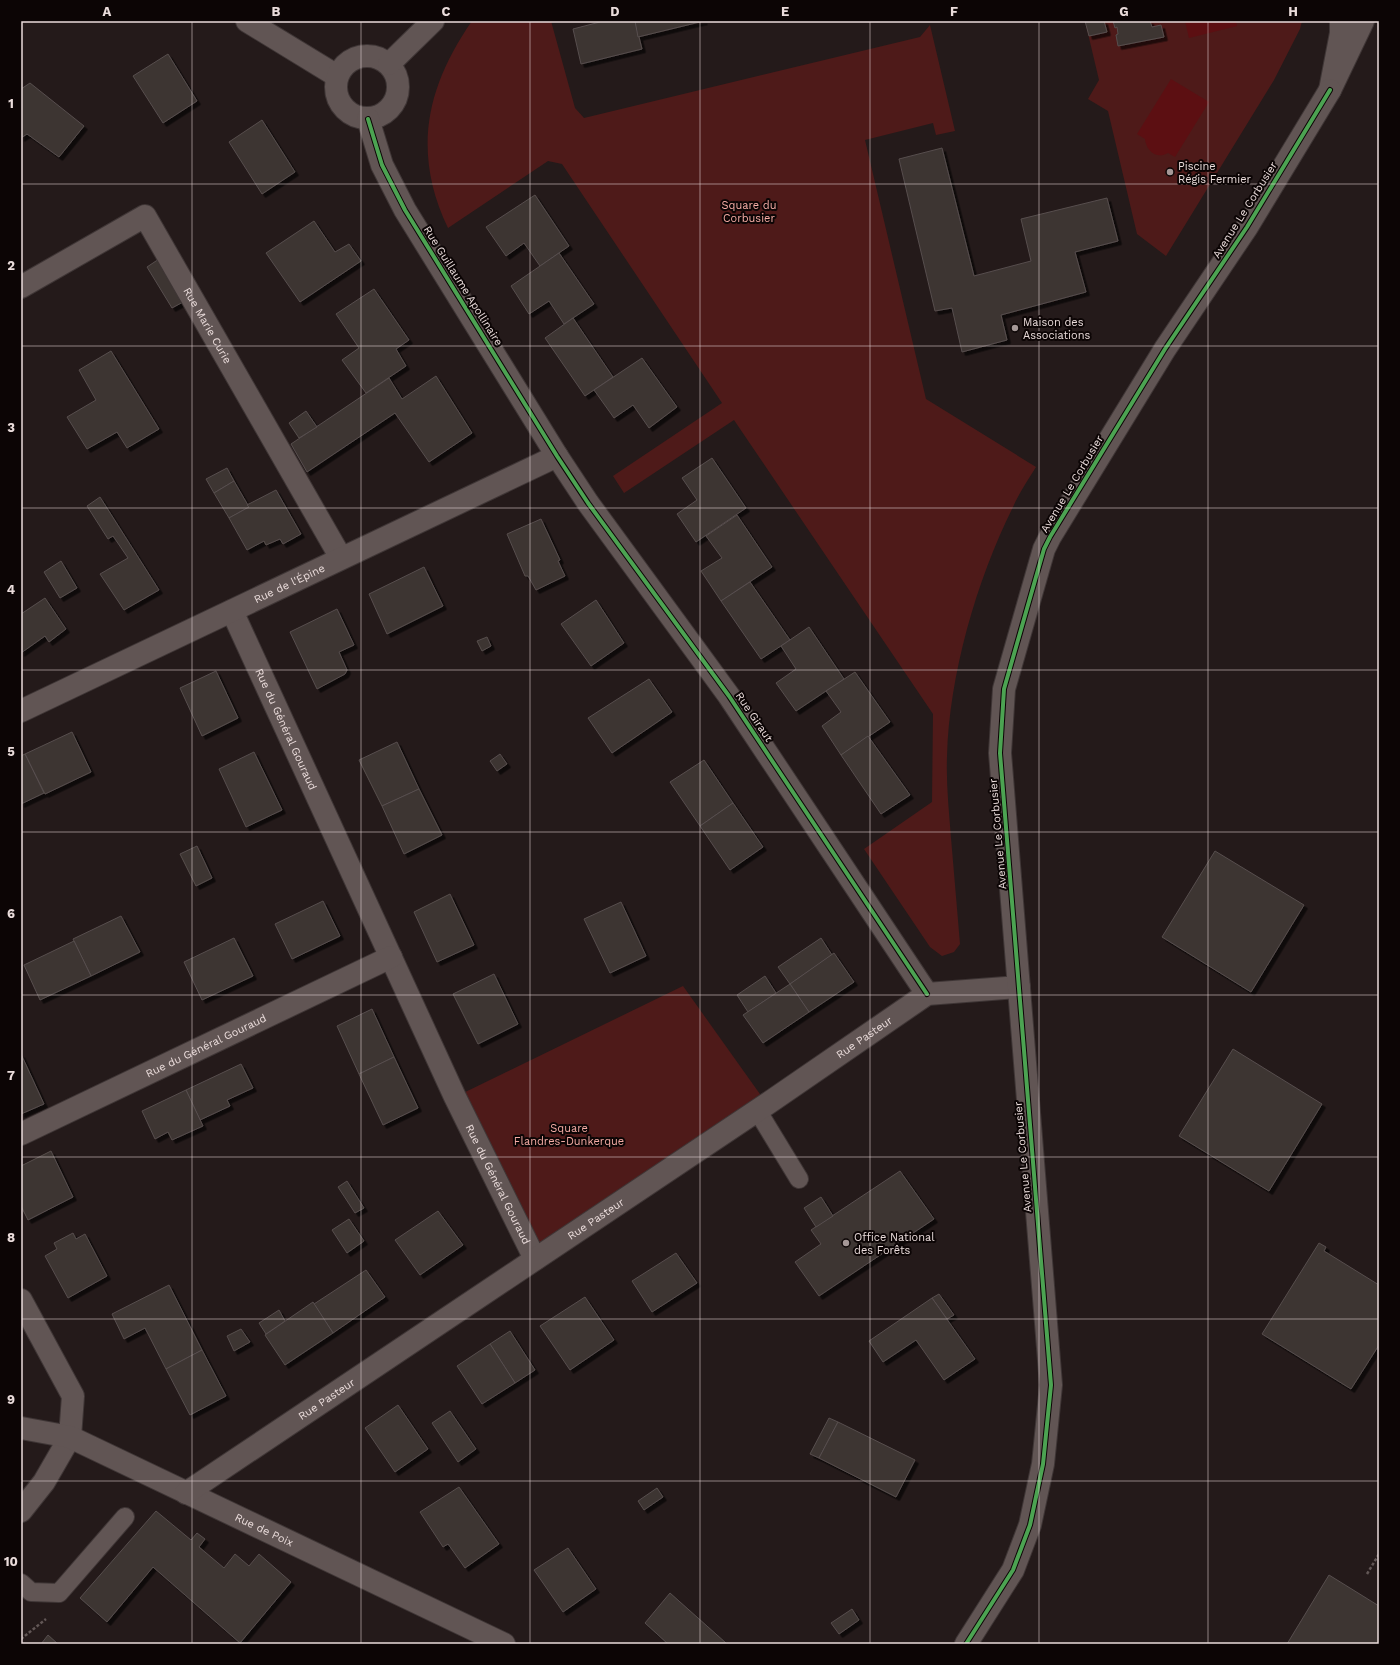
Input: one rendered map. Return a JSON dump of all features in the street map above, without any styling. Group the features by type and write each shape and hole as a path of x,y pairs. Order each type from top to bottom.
{"street":[{"path":"247,21 337,76"},
{"path":"388,64 433,21"},
{"name":"Avenue Le Corbusier","path":"1330,90 1341,33 1341,21"},
{"name":"Avenue Le Corbusier","path":"966,1644 1014,1570 1030,1525 1043,1464 1051,1386 1000,753 1004,689 1044,549 1165,349 1247,227 1330,90 1363,21"},
{"path":"360,56 375,57 388,64 395,73 398,83 398,93 394,103 387,112 378,117 368,119 358,118 348,113 341,106 337,97 335,86 337,76 342,67 350,60 360,56"},
{"name":"Rue Guillaume Apollinaire","path":"368,119 382,164 404,210 558,456"},
{"name":"Rue Marie Curie","path":"21,287 145,216 341,558"},
{"name":"Rue de l'Épine","path":"21,711 558,456"},
{"name":"Rue Giraut","path":"558,456 588,503 729,696 927,994"},
{"name":"Rue du Général Gouraud","path":"232,611 455,1097 535,1259"},
{"name":"Rue du Général Gouraud","path":"21,1134 391,957"},
{"name":"Rue Pasteur","path":"186,1493 757,1110 927,994 1019,987"},
{"path":"21,1300 73,1396 70,1437 44,1482 21,1511"},
{"name":"Rue de Poix","path":"21,1428 70,1437 504,1644"}],"lane":[{"path":"757,1110 799,1179"},
{"path":"21,1583 31,1592 59,1594 125,1517"}],"path":[{"path":"1367,1574 1379,1554"}],"green space":[{"name":"Square du Corbusier","path":"472,21 551,21 575,108 584,118 920,37 930,25 955,131 936,135 933,123 865,140 926,399 1036,467 1015,502 988,565 967,628 953,693 947,757 947,787 960,944 954,952 942,956 930,947 864,849 932,802 933,714 734,420 624,493 613,476 722,403 562,164 548,161 448,228 437,200 430,173 428,147 429,121 435,96 444,71 456,46"},
{"name":"Piscine Régis Fermier","path":"1085,21 1302,21 1300,29 1274,80 1166,256 1137,234 1108,111 1088,99 1099,80"},
{"name":"Square Flandres-Dunkerque","path":"683,986 767,1104 535,1259 455,1097"}],"shaded area":[{"path":"1185,21 1236,21 1237,26 1189,38"},
{"path":"1171,79 1209,102 1175,157 1168,153 1164,155 1156,155 1152,153 1147,147 1145,139 1137,134"}],"building":[{"path":"600,21 635,21 642,49 581,64 573,29"},
{"path":"635,21 704,21 638,37"},
{"path":"1085,21 1104,21 1107,32 1089,36"},
{"path":"1113,21 1150,21 1152,27 1161,25 1164,37 1118,46 1116,35 1118,34 1117,27 1115,28"},
{"path":"168,54 197,101 163,123 133,76"},
{"path":"30,83 84,126 59,157 27,134 21,138 21,89"},
{"path":"262,120 295,172 262,194 229,142"},
{"path":"942,148 974,276 1031,261 1021,219 1107,198 1118,241 1075,252 1086,292 1001,315 1007,340 962,352 952,308 935,311 899,159"},
{"path":"535,195 569,246 540,266 524,243 506,256 486,227"},
{"path":"314,221 335,252 349,244 361,261 300,302 266,253"},
{"path":"559,253 594,304 564,324 549,301 529,314 511,286"},
{"path":"159,259 183,302 172,308 147,267"},
{"path":"374,289 409,340 396,349 406,366 366,393 342,360 359,348 336,314"},
{"path":"573,318 613,377 585,396 545,338"},
{"path":"111,351 159,429 127,448 117,432 87,449 67,417 96,400 79,370"},
{"path":"642,358 677,407 649,428 633,405 614,418 594,390"},
{"path":"436,376 472,433 429,462 395,413 307,472 291,444 389,378 402,399"},
{"path":"306,411 317,427 299,438 289,423"},
{"path":"712,458 746,508 696,542 677,514 697,500 682,478"},
{"path":"227,468 234,481 214,493 206,479"},
{"path":"234,481 249,507 229,518 214,493"},
{"path":"276,490 301,534 283,544 280,539 266,545 264,541 247,550 229,518 249,507 247,505"},
{"path":"100,497 159,590 124,610 100,574 128,558 113,536 108,539 87,506"},
{"path":"737,515 772,567 721,601 701,571 722,558 706,536"},
{"path":"541,519 560,560 558,561 565,576 536,590 528,576 525,576 507,534"},
{"path":"61,561 77,588 60,598 44,572"},
{"path":"424,567 443,606 387,634 369,594"},
{"path":"750,582 790,640 761,659 721,601"},
{"path":"45,598 66,629 49,642 45,636 21,653 21,614"},
{"path":"596,600 624,643 591,666 561,624"},
{"path":"337,609 354,645 339,652 347,670 345,674 317,689 290,632"},
{"path":"809,627 844,679 796,711 776,683 796,669 781,646"},
{"path":"487,637 491,646 482,651 477,641"},
{"path":"216,671 238,718 202,736 180,688"},
{"path":"855,672 890,722 841,755 822,726 841,712 826,691"},
{"path":"649,679 672,712 612,753 588,718"},
{"path":"72,732 91,772 45,794 25,754"},
{"path":"868,736 910,795 881,814 841,755"},
{"path":"397,742 419,789 382,806 359,760"},
{"path":"254,752 282,810 246,827 219,769"},
{"path":"25,754 44,793 21,804 21,756"},
{"path":"500,754 507,764 497,771 490,761"},
{"path":"704,760 733,803 700,826 670,782"},
{"path":"419,789 442,835 404,854 382,806"},
{"path":"733,803 763,847 730,870 700,826"},
{"path":"197,846 212,878 196,886 180,854"},
{"path":"1215,851 1304,905 1251,992 1162,937"},
{"path":"450,894 474,945 437,962 414,912"},
{"path":"323,901 340,936 292,959 275,924"},
{"path":"621,902 646,956 610,973 584,919"},
{"path":"121,916 140,952 91,976 73,939"},
{"path":"234,938 253,976 202,1000 184,962"},
{"path":"821,938 832,955 790,984 778,967"},
{"path":"74,941 91,976 40,1000 24,965"},
{"path":"834,953 854,982 809,1012 790,984"},
{"path":"494,974 518,1024 478,1044 453,994"},
{"path":"765,976 776,993 748,1012 737,995"},
{"path":"790,984 809,1012 763,1043 743,1015"},
{"path":"372,1009 394,1057 359,1074 337,1026"},
{"path":"1233,1049 1322,1104 1269,1191 1179,1136"},
{"path":"21,1054 44,1104 21,1114"},
{"path":"394,1057 418,1108 383,1125 359,1074"},
{"path":"241,1064 253,1088 227,1100 230,1106 200,1120 186,1090"},
{"path":"186,1090 203,1126 172,1140 168,1132 155,1139 142,1111"},
{"path":"51,1151 73,1197 28,1220 21,1206 21,1166"},
{"path":"900,1171 934,1219 819,1296 795,1262 821,1244 811,1230"},
{"path":"347,1181 364,1208 355,1213 338,1187"},
{"path":"821,1197 833,1216 816,1227 804,1208"},
{"path":"438,1211 463,1245 420,1275 395,1240"},
{"path":"349,1219 364,1241 347,1253 332,1230"},
{"path":"73,1233 76,1239 85,1234 107,1276 68,1298 45,1256 57,1249 54,1243"},
{"path":"1319,1243 1326,1247 1324,1251 1379,1285 1379,1345 1351,1389 1262,1334"},
{"path":"676,1253 697,1283 652,1312 632,1281"},
{"path":"366,1270 385,1297 333,1333 314,1304"},
{"path":"169,1285 202,1350 166,1369 145,1328 124,1339 112,1314"},
{"path":"939,1294 954,1315 947,1319 932,1298"},
{"path":"585,1297 614,1340 570,1370 540,1326"},
{"path":"932,1298 975,1359 944,1380 916,1340 883,1362 869,1341"},
{"path":"313,1302 333,1333 285,1365 265,1335"},
{"path":"279,1310 285,1321 266,1334 259,1323"},
{"path":"241,1329 250,1342 234,1351 227,1336"},
{"path":"510,1331 535,1370 515,1383 490,1344"},
{"path":"490,1344 515,1383 482,1404 457,1366"},
{"path":"202,1350 226,1396 190,1415 166,1369"},
{"path":"398,1405 428,1449 395,1472 365,1428"},
{"path":"450,1411 476,1449 458,1462 432,1423"},
{"path":"829,1418 838,1422 819,1458 810,1454"},
{"path":"838,1422 915,1460 896,1497 819,1458"},
{"path":"459,1487 499,1544 465,1568 448,1544 443,1547 420,1512"},
{"path":"657,1488 663,1497 644,1510 638,1501"},
{"path":"156,1511 191,1540 197,1533 205,1539 199,1547 224,1568 235,1554 249,1566 259,1554 291,1582 240,1643 153,1567 107,1622 80,1598"},
{"path":"568,1548 596,1589 563,1612 534,1570"},
{"path":"1329,1575 1379,1606 1379,1644 1287,1644"},
{"path":"670,1593 726,1643 668,1644 645,1623"},
{"path":"852,1609 859,1620 839,1634 831,1623"},
{"path":"48,1635 58,1644 41,1644"}],"cycle path":[{"path":"966,1644 1013,1570 1030,1525 1043,1464 1051,1385 1000,753 1004,689 1044,549 1050,537 1165,349 1247,227 1330,90"},
{"path":"368,119 382,165 405,210 557,456 588,503 729,696 927,994"}],"place":[{"name":"Piscine Régis Fermier","path":"1170,172"},
{"name":"Maison des Associations","path":"1015,328"},
{"name":"Office National des Forêts","path":"846,1243"}]}
